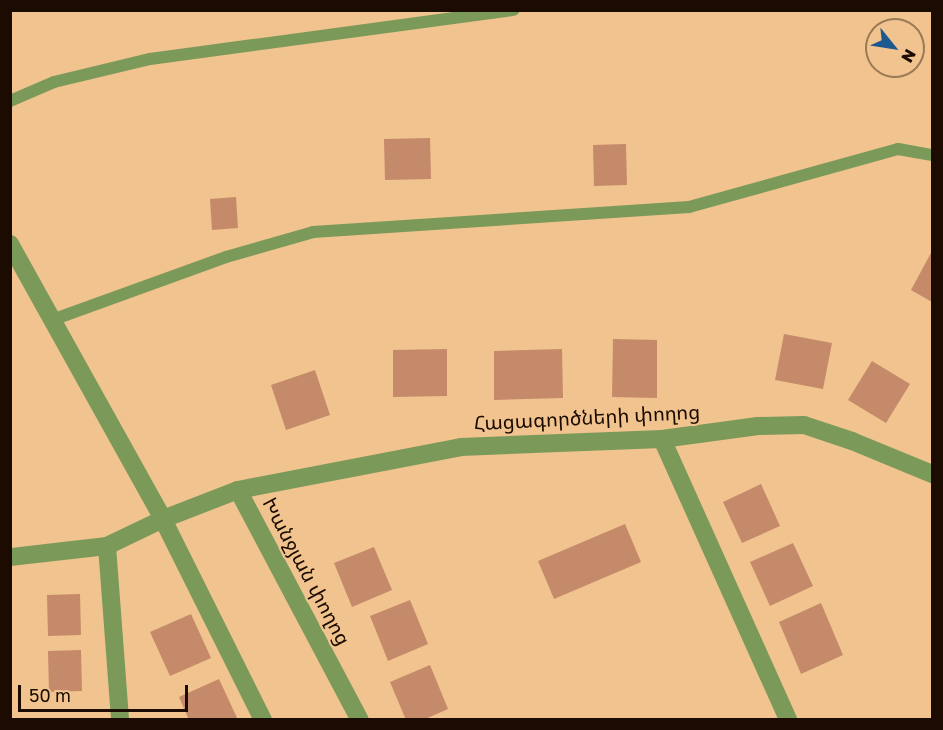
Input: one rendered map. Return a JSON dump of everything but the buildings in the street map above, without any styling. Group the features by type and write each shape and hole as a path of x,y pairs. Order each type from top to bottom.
{"street":[{"path":"10,244 163,519 262,720"},
{"name":"Հացագործների փողոց","path":"238,490 461,447 662,439 758,426 804,425 852,441 933,474"},
{"path":"662,439 788,720"},
{"name":"Խանջյան փողոց","path":"163,519 238,490 360,720"},
{"path":"10,557 107,546 163,519"},
{"path":"107,546 120,720"}],"lane":[{"path":"10,101 54,82 150,58 514,10"},
{"path":"52,320 226,257 313,232 689,207 898,149 933,155"}]}
